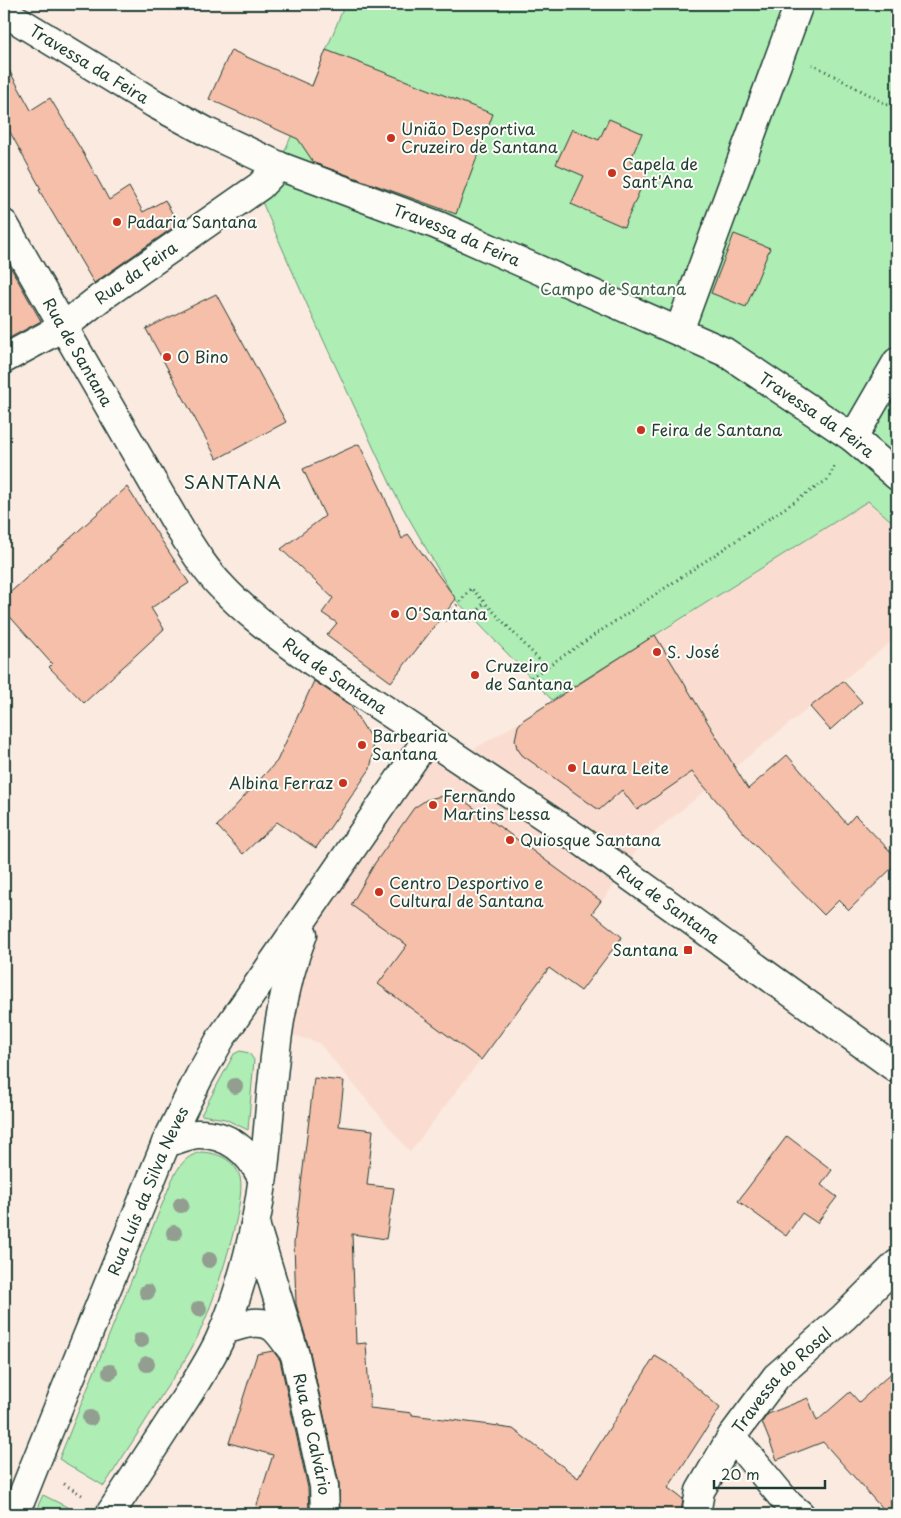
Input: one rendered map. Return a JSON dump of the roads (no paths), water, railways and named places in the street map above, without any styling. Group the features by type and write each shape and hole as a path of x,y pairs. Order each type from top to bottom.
{"main road":[{"path":"679,332 781,48 799,4"},
{"name":"Travessa da Feira","path":"4,12 155,104 209,133 279,166 437,225 725,352 853,438 897,476"},
{"name":"Rua da Feira","path":"4,359 63,327 100,298 260,186 279,166"},
{"name":"Rua de Santana","path":"4,224 181,531 194,552 221,586 259,621 354,691 577,838 897,1069"},
{"path":"853,438 897,362"},
{"name":"Rua Luís da Silva Neves","path":"11,1514 22,1497 166,1143 199,1077 221,1038 428,738"},
{"name":"Rua Luís da Silva Neves","path":"110,1514 192,1389 224,1330 242,1278 255,1224 262,1178 282,1010 297,950 325,888"},
{"path":"166,1143 197,1134 220,1136 235,1143 247,1154 262,1178"},
{"name":"Rua do Calvário","path":"255,1224 295,1354 324,1486 325,1514"},
{"name":"Travessa do Rosal","path":"696,1514 700,1491 732,1436 776,1377 844,1317 897,1264"},
{"name":"Rua do Calvário","path":"224,1330 263,1322 274,1328 295,1354"},
{"path":"732,1436 789,1505 800,1514"}],"place":[{"name":"União Desportiva Cruzeiro de Santana","path":"391,138"},
{"name":"Capela de Sant'Ana","path":"612,173"},
{"name":"Padaria Santana","path":"117,222"},
{"name":"O Bino","path":"167,357"},
{"name":"Feira de Santana","path":"641,430"},
{"name":"O'Santana","path":"395,614"},
{"name":"S. José","path":"657,652"},
{"name":"Cruzeiro de Santana","path":"475,675"},
{"name":"Barbearia Santana","path":"362,745"},
{"name":"Laura Leite","path":"572,768"},
{"name":"Albina Ferraz","path":"343,783"},
{"name":"Fernando Martins Lessa","path":"433,805"},
{"name":"Quiosque Santana","path":"510,840"},
{"name":"Centro Desportivo e Cultural de Santana","path":"379,892"},
{"name":"Santana","path":"688,950"}],"district":[{"name":"SANTANA","path":"233,483"}],"park label":[{"name":"Campo de Santana","path":"613,289"}]}
